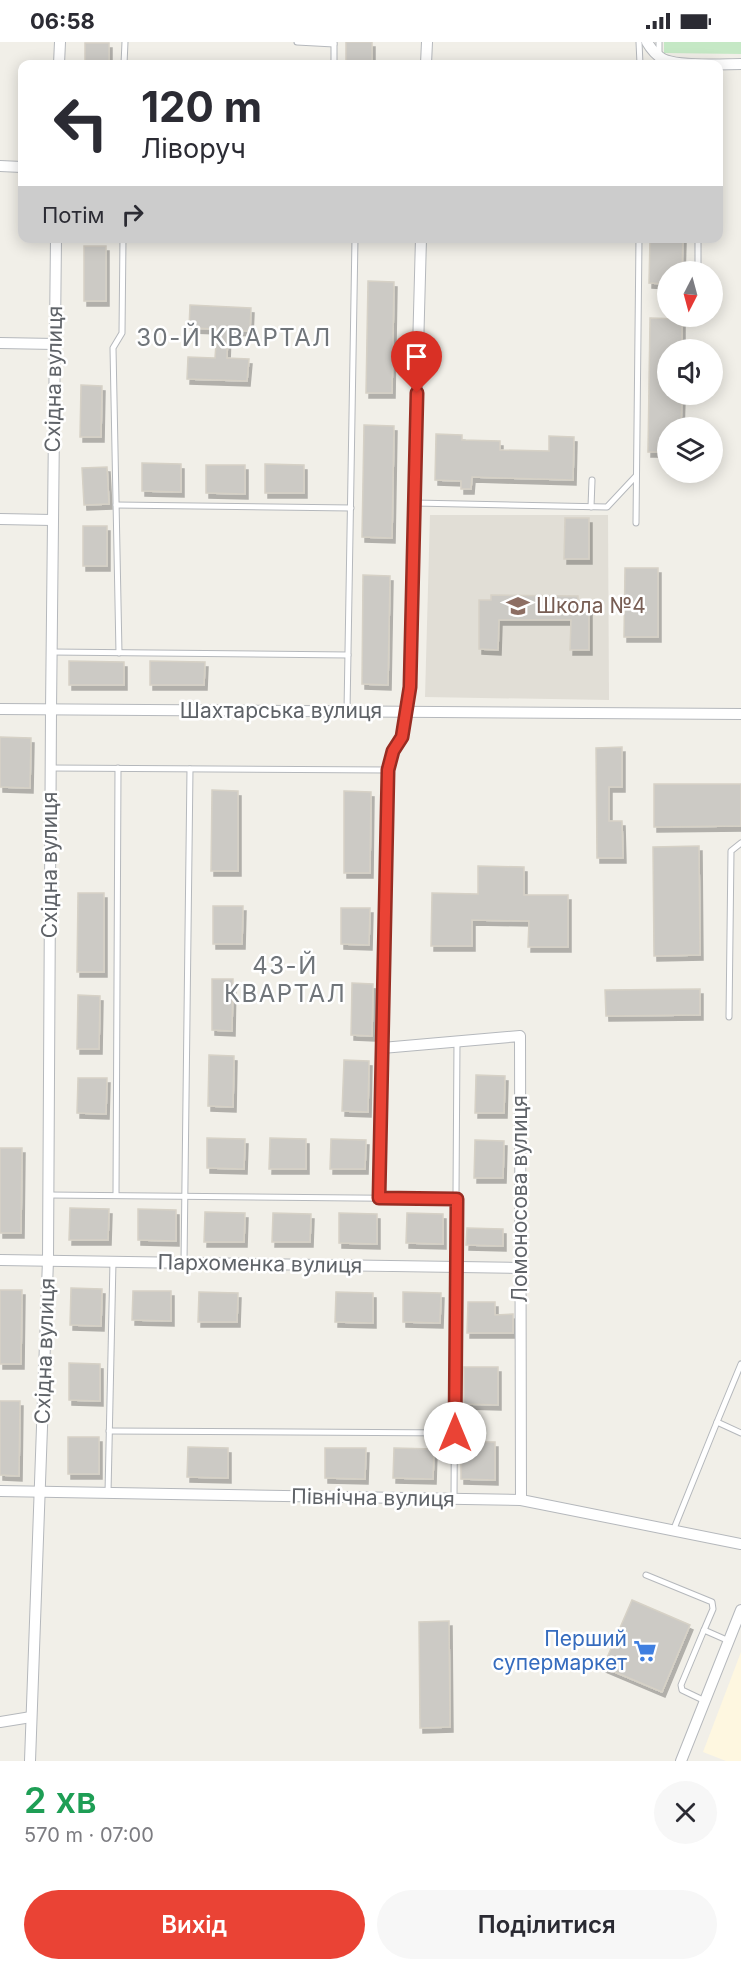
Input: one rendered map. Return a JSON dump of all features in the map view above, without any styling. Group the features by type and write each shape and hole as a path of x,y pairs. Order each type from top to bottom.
{"street":[{"path":"59,60 60,42"},
{"path":"426,60 427,42"},
{"path":"647,42 653,52 664,60"},
{"path":"723,64 741,64"},
{"path":"0,166 18,166"},
{"name":"Східна вулиця","path":"30,1761 48,1260 56,243"},
{"path":"382,1048 388,770 393,751 402,737 410,687 422,243"},
{"path":"0,343 55,344"},
{"path":"0,519 52,520"},
{"name":"Шахтарська вулиця","path":"0,709 741,714"},
{"name":"Ломоносова вулиця","path":"382,1048 520,1036 521,1500"},
{"name":"Пархоменка вулиця","path":"0,1260 520,1268"},
{"name":"Північна вулиця","path":"0,1491 521,1500 741,1544"},
{"path":"681,1761 741,1610"},
{"path":"0,1722 31,1717"}],"lane":[{"path":"124,60 125,42"},
{"path":"297,42 334,43 334,60"},
{"path":"639,42 640,60"},
{"path":"659,42 659,56"},
{"path":"119,653 112,348 122,333 123,243"},
{"path":"347,711 355,243"},
{"path":"636,523 639,243"},
{"path":"698,243 698,261"},
{"path":"414,504 608,507 636,475"},
{"path":"591,507 592,480"},
{"path":"116,505 351,508"},
{"path":"51,652 348,656"},
{"path":"51,768 388,770"},
{"path":"116,1195 118,768"},
{"path":"184,1263 190,769"},
{"path":"729,1017 731,851 741,843"},
{"path":"454,1499 457,1041"},
{"path":"379,1198 382,1048"},
{"path":"49,1195 457,1199"},
{"path":"108,1493 113,1262"},
{"path":"673,1531 741,1364"},
{"path":"717,1422 741,1433"},
{"path":"110,1431 455,1433"},
{"path":"646,1575 712,1602 713,1609 681,1685 682,1690 705,1701"},
{"path":"704,1630 729,1641"}],"shaded area":[{"name":"Школа №4","path":"430,515 608,515 609,700 425,697"},
{"path":"741,1652 741,1761 726,1761 703,1752"}],"green space":[{"path":"664,42 741,42 741,54 664,53"}],"building":[{"path":"346,42 372,42 372,60 346,60"},
{"path":"85,43 109,43 109,60 85,60"},
{"path":"650,243 683,243 682,261 657,261 657,283 649,283"},
{"path":"84,246 106,246 106,301 84,301"},
{"path":"368,281 394,282 392,393 366,393"},
{"path":"190,305 251,308 250,331 228,330 227,358 249,359 247,381 187,379 188,357 215,358 217,329 189,328"},
{"path":"650,318 657,318 657,327 682,327 682,339 657,339 657,405 682,405 681,417 657,417 657,452 648,452"},
{"path":"81,385 102,386 101,437 80,437"},
{"path":"364,425 394,426 392,538 362,537"},
{"path":"436,434 462,435 462,440 500,441 500,450 549,451 549,436 574,437 573,480 472,477 471,489 461,489 461,481 435,480"},
{"path":"142,463 181,464 181,492 142,491"},
{"path":"265,464 304,465 304,493 265,493"},
{"path":"206,465 245,465 245,494 206,493"},
{"path":"107,467 109,504 84,505 82,468"},
{"path":"565,518 589,518 589,559 564,559"},
{"path":"83,526 107,526 107,566 83,566"},
{"path":"625,568 658,568 658,637 624,637"},
{"path":"363,575 390,576 388,685 362,684"},
{"name":"Школа №4","path":"491,595 578,596 578,601 589,601 589,650 570,650 571,620 499,620 498,650 479,649 479,600 491,600"},
{"path":"69,661 124,662 124,685 69,685"},
{"path":"150,661 205,662 204,685 150,685"},
{"path":"0,737 31,738 30,788 0,787"},
{"path":"622,747 622,787 609,787 609,821 622,821 623,858 597,858 596,748"},
{"path":"654,784 741,784 741,826 654,827"},
{"path":"212,790 238,791 238,871 211,871"},
{"path":"344,791 371,792 370,873 344,873"},
{"path":"699,846 700,955 654,956 653,847"},
{"path":"478,866 524,867 524,895 568,895 568,947 528,947 529,921 472,920 472,946 431,946 432,893 478,894"},
{"path":"78,893 104,893 104,972 77,972"},
{"path":"213,906 243,906 242,944 213,944"},
{"path":"341,908 370,908 369,945 341,944"},
{"path":"212,979 233,979 232,1031 212,1030"},
{"path":"352,983 373,984 372,1036 351,1035"},
{"path":"700,989 700,1015 606,1016 605,990"},
{"path":"78,995 100,996 99,1049 77,1049"},
{"path":"209,1055 234,1056 233,1107 208,1106"},
{"path":"344,1060 369,1061 368,1112 342,1111"},
{"path":"476,1075 505,1076 504,1113 475,1113"},
{"path":"78,1078 107,1078 106,1114 77,1113"},
{"path":"207,1138 245,1139 244,1169 207,1168"},
{"path":"270,1138 306,1139 306,1169 269,1169"},
{"path":"331,1139 366,1140 365,1169 330,1169"},
{"path":"475,1140 504,1141 503,1178 474,1178"},
{"path":"0,1148 22,1148 21,1233 0,1233"},
{"path":"70,1208 109,1209 108,1240 69,1240"},
{"path":"138,1209 176,1210 176,1241 138,1240"},
{"path":"205,1212 245,1213 244,1242 204,1242"},
{"path":"273,1213 311,1214 310,1242 272,1242"},
{"path":"339,1213 377,1214 377,1244 339,1243"},
{"path":"407,1213 443,1214 443,1244 406,1243"},
{"path":"467,1228 503,1229 503,1246 466,1245"},
{"path":"71,1288 102,1289 101,1326 70,1325"},
{"path":"0,1290 22,1290 21,1364 0,1364"},
{"path":"133,1291 171,1291 171,1321 132,1320"},
{"path":"199,1292 238,1293 237,1322 198,1322"},
{"path":"336,1292 373,1293 373,1323 335,1322"},
{"path":"403,1292 441,1293 440,1323 403,1322"},
{"path":"468,1302 495,1302 495,1315 513,1314 513,1333 467,1333"},
{"path":"69,1363 100,1364 100,1401 69,1400"},
{"path":"464,1367 498,1367 498,1405 464,1404"},
{"path":"0,1401 20,1401 19,1476 0,1475"},
{"path":"68,1437 99,1437 99,1474 68,1474"},
{"path":"461,1442 495,1442 495,1480 461,1479"},
{"path":"188,1447 228,1448 228,1478 187,1477"},
{"path":"325,1448 366,1448 365,1479 325,1478"},
{"path":"394,1448 434,1449 433,1479 393,1478"},
{"name":"Перший супермаркет","path":"632,1600 690,1625 662,1692 603,1667"},
{"path":"449,1621 450,1727 420,1728 419,1622"}],"place":[{"name":"Школа №4","path":"518,606"},
{"name":"Перший супермаркет","path":"645,1651"}],"district":[{"name":"30-Й КВАРТАЛ","path":"234,338"},
{"name":"43-Й КВАРТАЛ","path":"285,980"}],"route":[{"path":"417,393 410,687 402,737 393,751 388,770 379,1198 457,1199 455,1433"}]}
